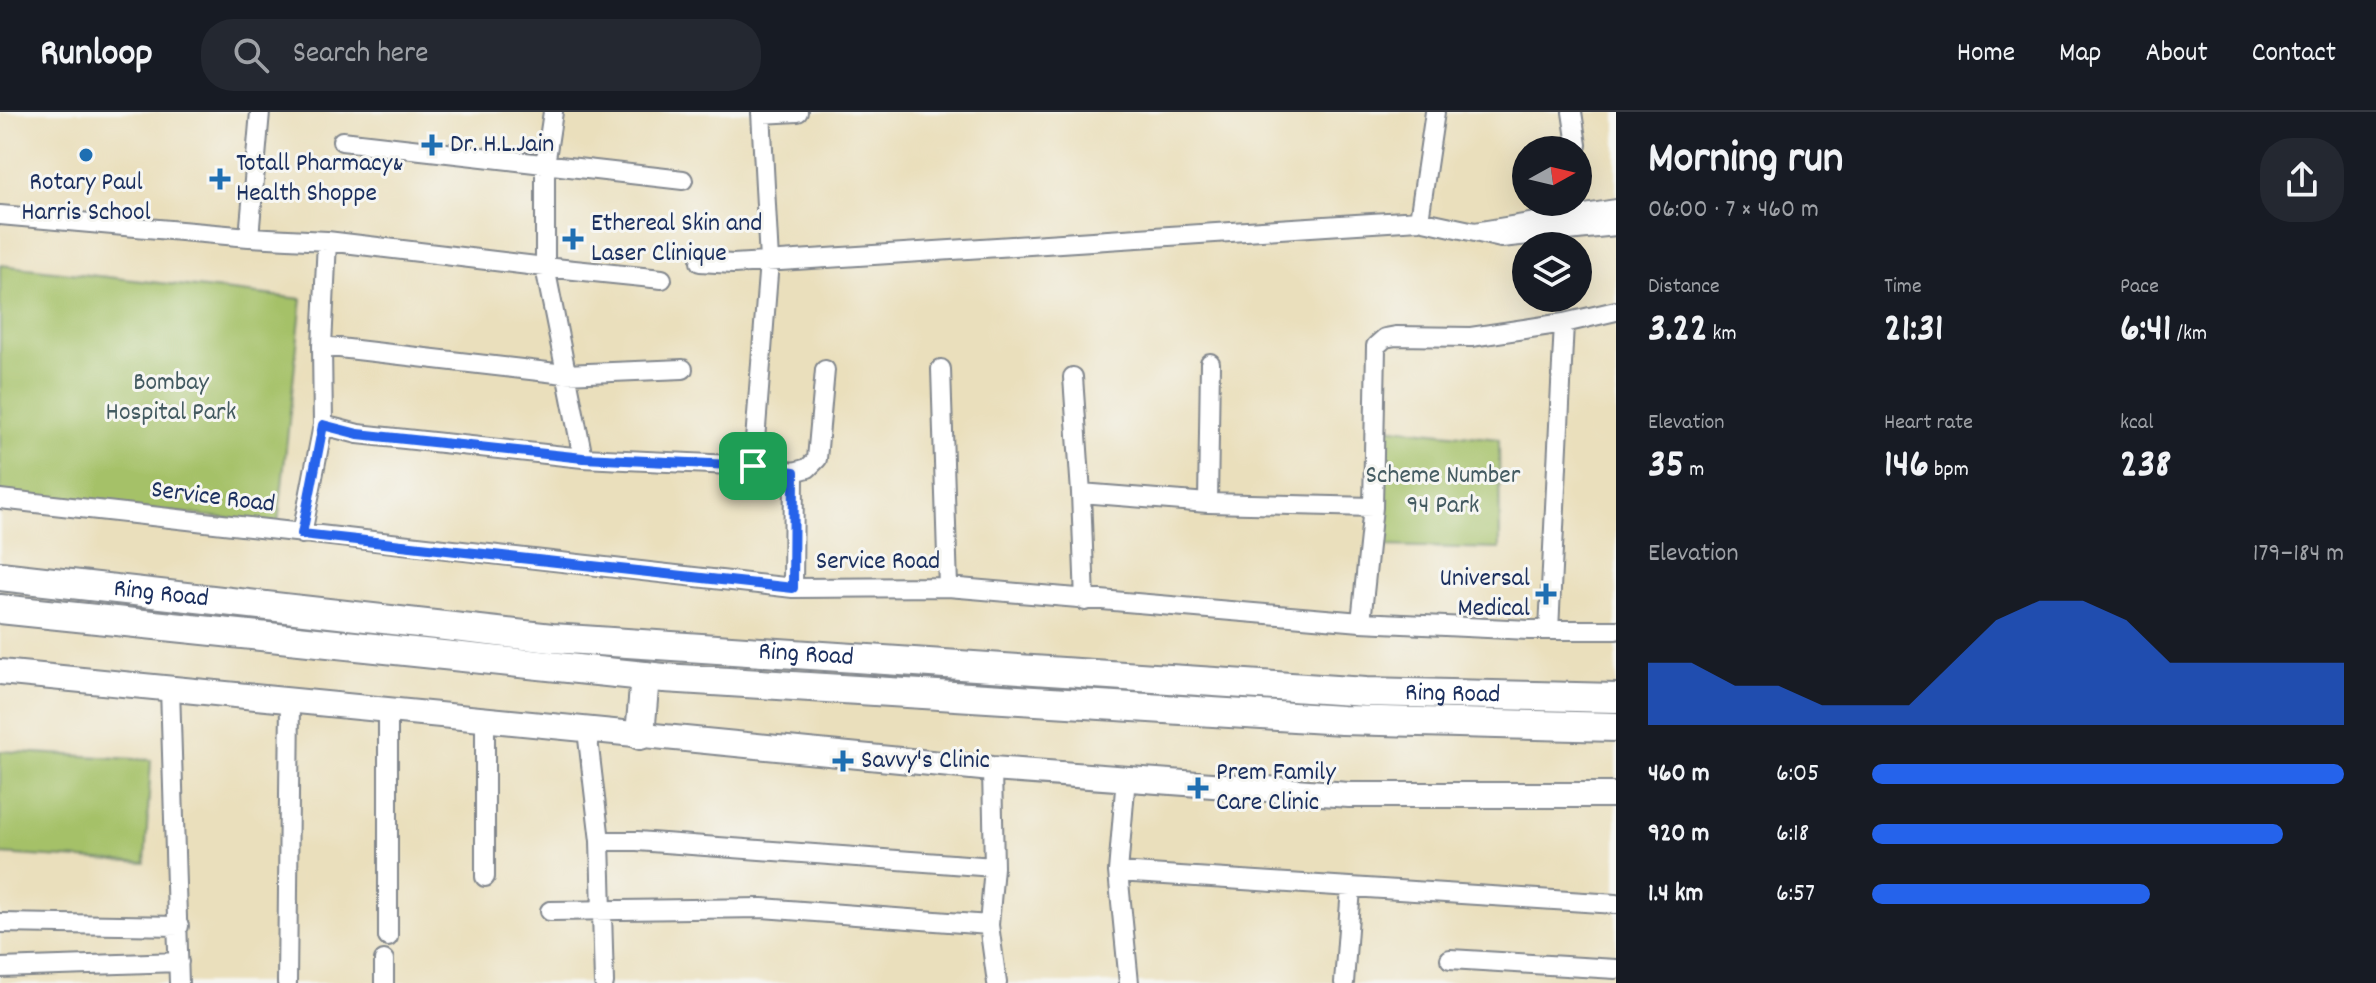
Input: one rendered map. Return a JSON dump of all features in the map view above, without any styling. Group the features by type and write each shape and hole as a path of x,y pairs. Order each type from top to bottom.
{"main road":[{"name":"Ring Road","path":"0,576 552,638 1366,692 1616,698"},
{"name":"Ring Road","path":"0,609 645,676 1342,720 1616,727"},
{"path":"640,735 645,676"}],"street":[{"path":"249,237 260,112"},
{"path":"553,112 545,165 545,267 583,458"},
{"path":"753,466 769,261 761,113 798,112"},
{"path":"1419,220 1435,112"},
{"path":"1572,112 1576,136"},
{"path":"342,141 683,180"},
{"path":"1475,232 1616,209"},
{"path":"0,215 327,241 662,279"},
{"path":"700,262 733,264 1419,220 1501,238 1616,226"},
{"path":"302,534 323,425 322,346 327,241"},
{"path":"1361,622 1373,507 1376,346 1385,338 1396,336 1471,337 1564,323 1616,311"},
{"path":"1549,630 1564,323"},
{"path":"322,346 565,374 683,369"},
{"path":"1208,503 1210,363"},
{"path":"941,369 948,587"},
{"path":"323,425 358,434 583,458 753,466 794,472 808,468 817,459 825,370"},
{"path":"1073,377 1085,601"},
{"path":"793,588 794,472"},
{"path":"1081,493 1208,503 1373,507"},
{"name":"Service Road","path":"0,499 793,588 948,587 1361,622 1616,630"},
{"path":"0,672 992,769 1349,795 1616,795"},
{"path":"170,688 179,983"},
{"path":"287,983 290,701"},
{"path":"388,710 388,937"},
{"path":"485,718 485,877"},
{"path":"587,730 600,841 604,983"},
{"path":"992,769 994,867 989,925 997,983"},
{"path":"1126,777 1118,872 1129,983"},
{"path":"600,841 652,842 994,867"},
{"path":"1118,872 1616,904"},
{"path":"1344,983 1351,888"},
{"path":"550,911 762,908 989,925"},
{"path":"0,923 179,926"},
{"path":"1450,959 1555,974 1616,969"},
{"path":"384,960 384,983"},
{"path":"0,968 179,962"}],"green space":[{"name":"Bombay Hospital Park","path":"0,265 302,299 278,524 0,493"},
{"name":"Scheme Number 94 Park","path":"1384,427 1499,439 1500,549 1383,546"},
{"path":"0,751 151,760 145,863 0,854"}],"place":[{"name":"Dr. H.L.Jain","path":"432,145"},
{"name":"Rotary Paul Harris School","path":"86,155"},
{"name":"Totall Pharmacy& Health Shoppe","path":"220,179"},
{"name":"Ethereal Skin and Laser Clinique","path":"573,239"},
{"name":"Universal Medical","path":"1546,594"},
{"name":"Savvy's Clinic","path":"843,761"},
{"name":"Prem Family Care Clinic","path":"1198,788"}],"route":[{"path":"323,425 358,434 583,458 753,466 794,472 793,588 302,534 323,425"}]}
